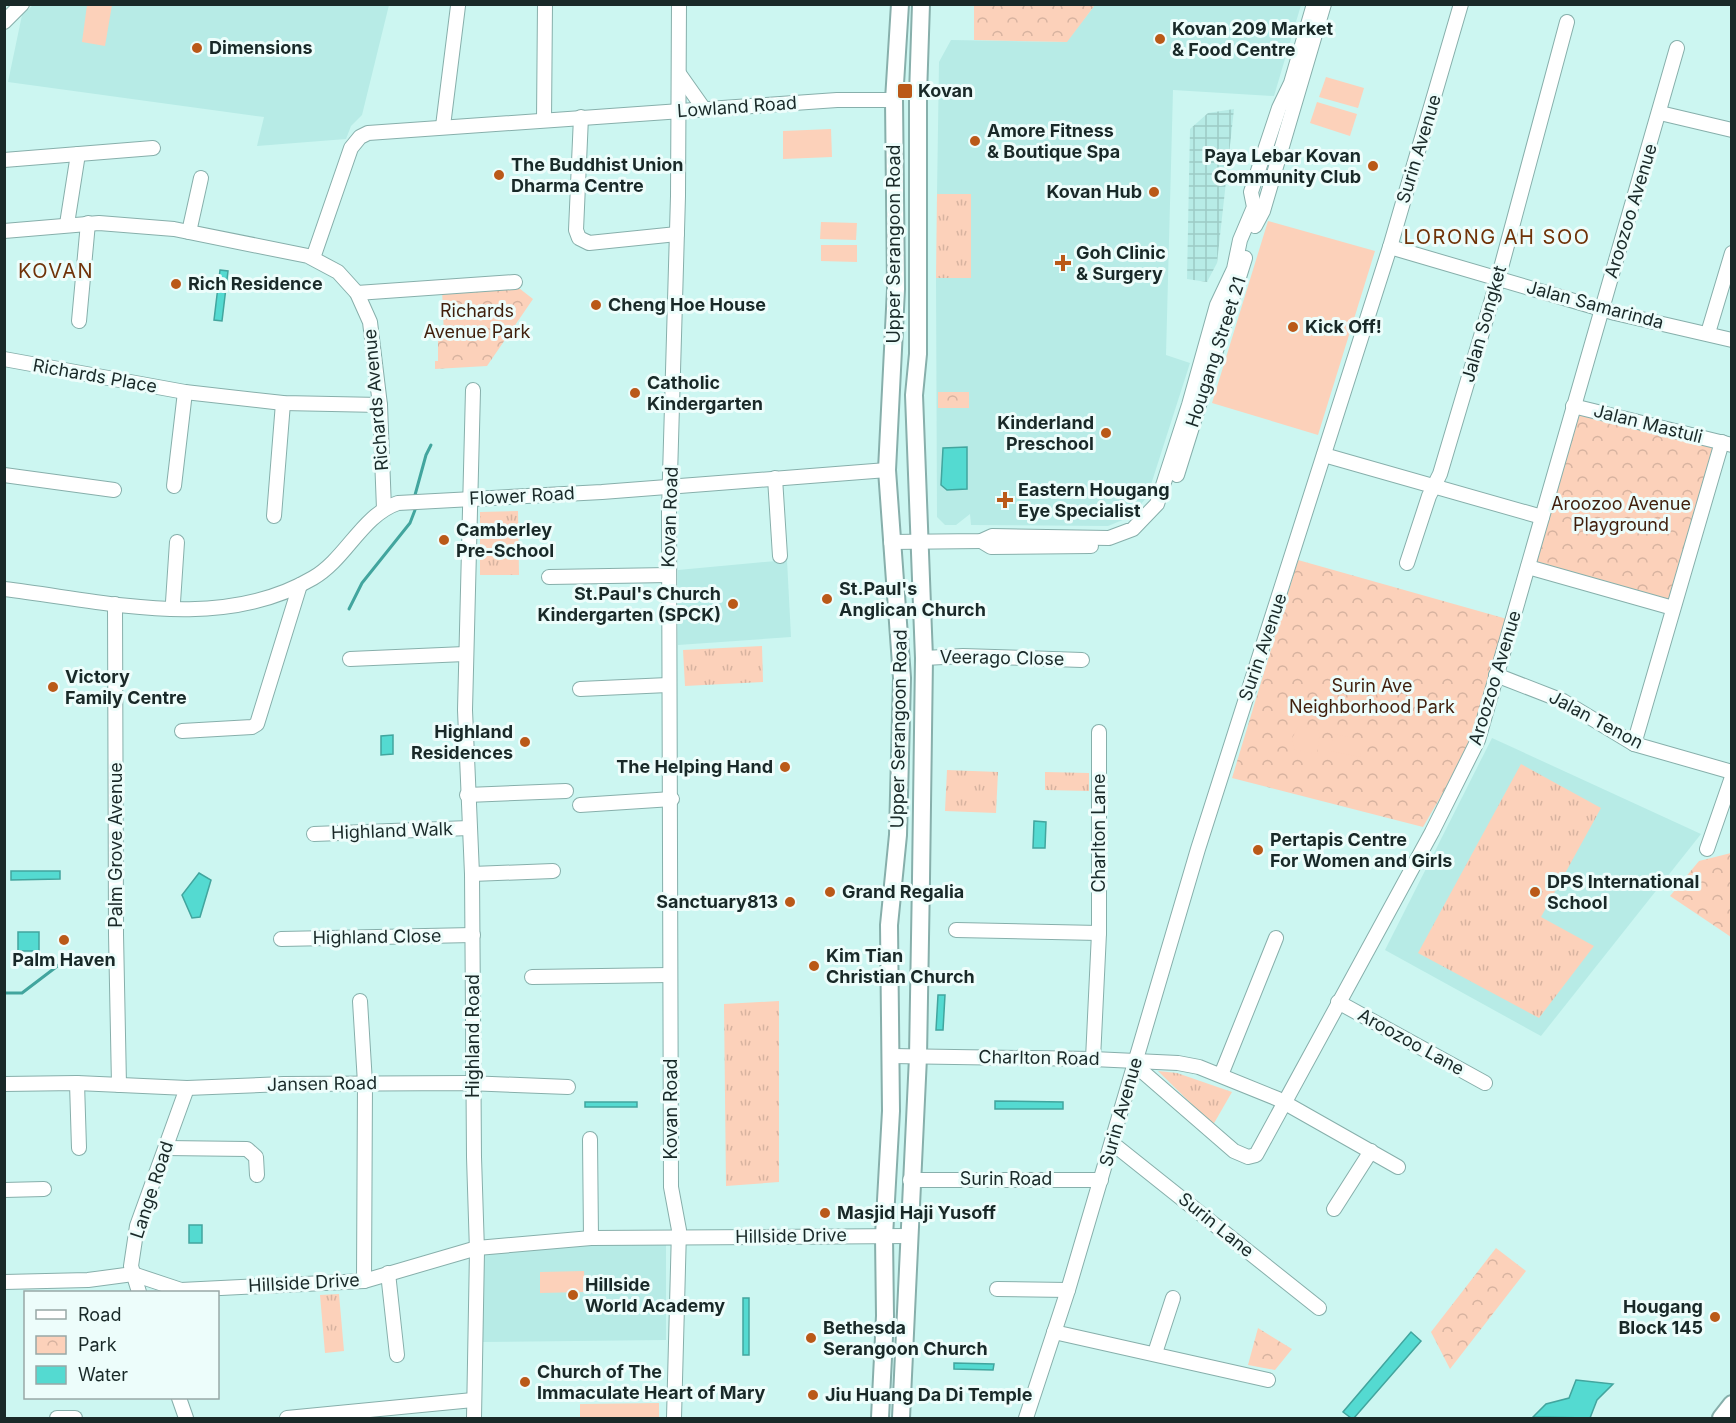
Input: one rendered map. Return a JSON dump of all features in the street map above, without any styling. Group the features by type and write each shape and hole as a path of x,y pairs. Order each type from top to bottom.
{"main road":[{"name":"Upper Serangoon Road","path":"880,1419 885,1316 884,1236 891,1056 889,925 898,835 902,678 899,610 891,542 887,470 896,289 894,100 900,4"},
{"name":"Upper Serangoon Road","path":"900,1414 918,1057 924,658 914,394 918,354 918,95 921,4"},
{"path":"1721,1419 1731,1404"}],"street":[{"path":"4,22 22,4"},
{"path":"544,120 545,4"},
{"name":"Kovan Road","path":"674,1419 678,1236 671,1187 672,799 668,685 679,4"},
{"name":"Hougang Street 21","path":"891,542 981,541 992,536 1109,538 1133,529 1148,517 1157,504 1190,405 1217,305 1234,269 1240,240 1254,207 1251,192 1279,108 1291,83 1314,4"},
{"name":"Hougang Street 21","path":"981,541 991,547 1118,545 1137,537 1162,513 1169,500 1237,291 1249,242 1263,211 1324,4"},
{"name":"Surin Avenue","path":"1026,1419 1068,1290 1198,849 1390,247 1461,4"},
{"path":"443,126 458,6"},
{"name":"Jalan Songket","path":"1407,563 1440,474 1498,279 1567,22"},
{"name":"Aroozoo Avenue","path":"1136,1061 1143,1072 1225,1144 1243,1156 1256,1155 1432,832 1478,740 1677,48"},
{"path":"679,73 705,109"},
{"name":"Lowland Road","path":"313,258 348,155 357,139 374,132 837,100 894,100"},
{"path":"1660,113 1731,130"},
{"path":"581,117 576,230 580,240 589,243 677,234"},
{"path":"4,160 153,148"},
{"path":"67,224 78,154"},
{"path":"189,232 201,178"},
{"path":"79,321 88,223"},
{"name":"Richards Avenue","path":"4,231 88,223 189,232 313,258 338,272 357,293 370,322 380,405 384,509"},
{"name":"Jalan Samarinda","path":"1390,247 1602,309 1731,340"},
{"path":"1708,333 1731,253"},
{"path":"357,293 515,282"},
{"name":"Richards Place","path":"4,359 185,392 284,403 380,405"},
{"name":"Highland Road","path":"472,390 465,654 467,795 472,874 477,1248 474,1419"},
{"path":"174,486 185,392"},
{"path":"274,516 284,403"},
{"name":"Jalan Mastuli","path":"1573,406 1727,444 1672,608 1634,744"},
{"path":"1324,455 1542,517"},
{"name":"Flower Road","path":"384,509 406,502 468,500 887,470"},
{"path":"4,475 114,490"},
{"path":"775,478 780,556"},
{"path":"4,589 115,604 204,609 230,608 300,585 335,562 384,509"},
{"path":"173,602 177,542"},
{"path":"1528,567 1672,608"},
{"path":"549,577 669,575"},
{"path":"182,731 252,727 257,724 300,585"},
{"name":"Palm Grove Avenue","path":"115,604 119,1085"},
{"path":"350,659 465,654"},
{"name":"Veerago Close","path":"924,658 963,656 1082,660"},
{"name":"Jalan Tenon","path":"1496,675 1563,701 1634,744 1731,772"},
{"path":"580,689 668,685"},
{"name":"Charlton Lane","path":"1093,1059 1099,933 1099,732"},
{"path":"1707,849 1731,777"},
{"path":"467,795 566,791"},
{"path":"580,805 672,799"},
{"name":"Highland Walk","path":"314,834 469,828"},
{"path":"472,874 553,872"},
{"path":"956,930 1099,933"},
{"name":"Highland Close","path":"281,939 473,935"},
{"path":"1221,1075 1276,938"},
{"path":"532,977 670,975"},
{"path":"360,1001 365,1083 364,1281"},
{"name":"Aroozoo Lane","path":"1338,1002 1485,1083"},
{"name":"Charlton Road","path":"891,1056 1093,1059 1199,1066 1284,1103 1398,1167"},
{"path":"77,1083 79,1148"},
{"name":"Jansen Road","path":"4,1084 77,1083 187,1088 365,1083 474,1083 568,1087"},
{"name":"Lange Road","path":"138,1291 131,1266 137,1226 187,1088"},
{"path":"590,1139 591,1238"},
{"name":"Surin Lane","path":"1112,1143 1319,1308"},
{"path":"165,1148 247,1149 256,1157 257,1175"},
{"path":"1334,1209 1371,1151"},
{"name":"Surin Road","path":"910,1180 1101,1180"},
{"path":"4,1190 44,1189"},
{"name":"Hillside Drive","path":"4,1282 51,1287 133,1274 181,1290 364,1281 477,1248 591,1238 908,1236"},
{"path":"388,1273 397,1355"},
{"path":"997,1289 1068,1290"},
{"path":"1155,1353 1173,1298"},
{"path":"1054,1332 1268,1380"},
{"path":"179,1399 186,1419"},
{"path":"287,1419 416,1412 473,1400"},
{"path":"57,1419 75,1419"}],"shaded area":[{"name":"Dimensions","path":"33,5 389,5 362,115 351,126 346,139 257,146 264,117 8,82 22,15"},
{"path":"1095,5 1301,5 1274,96 1173,90 1166,355 1190,363 1147,497 1130,517 1108,526 971,525 970,514 956,525 945,525 937,517 936,278 971,278 971,194 937,194 939,62 951,40 1066,42"},
{"path":"1234,109 1217,263 1207,282 1187,279 1190,129 1208,113"},
{"name":"St.Paul's Church Kindergarten (SPCK)","path":"787,560 791,637 678,645 678,570"},
{"name":"DPS International School","path":"1492,738 1701,834 1541,1036 1385,950"},
{"name":"Hillside World Academy","path":"584,1244 666,1245 666,1340 481,1342 480,1250"}],"green space":[{"path":"974,4 1095,5 1067,42 974,40"},
{"path":"87,5 112,5 105,46 82,42"},
{"path":"1326,77 1364,88 1358,108 1319,97"},
{"path":"1317,102 1357,114 1350,136 1310,123"},
{"path":"831,129 832,157 783,159 783,131"},
{"path":"937,194 971,194 971,278 936,278"},
{"name":"Kick Off!","path":"1268,221 1375,251 1318,435 1212,403"},
{"path":"821,222 857,223 856,240 820,239"},
{"path":"821,245 857,245 857,262 821,261"},
{"name":"Richards Avenue Park","path":"515,285 533,299 487,366 435,369 435,361 438,361 438,337 444,337 442,289"},
{"path":"938,392 969,392 969,408 938,408"},
{"name":"Aroozoo Avenue Playground","path":"1579,410 1713,447 1669,602 1534,563"},
{"path":"518,511 519,575 480,575 480,512"},
{"name":"Surin Ave Neighborhood Park","path":"1298,560 1507,619 1475,738 1423,827 1232,778"},
{"path":"762,646 763,682 685,686 683,650"},
{"path":"1299,726 1320,731 1317,754 1295,750 1292,738"},
{"path":"1334,734 1364,740 1360,757 1330,751"},
{"path":"1521,764 1601,808 1541,917 1594,946 1539,1018 1418,953"},
{"path":"947,770 998,772 996,813 945,811"},
{"path":"1045,772 1089,773 1089,791 1045,790"},
{"path":"1732,853 1731,937 1670,896 1699,861"},
{"path":"779,1001 779,1182 726,1186 724,1004"},
{"path":"1158,1071 1177,1073 1232,1092 1213,1125"},
{"path":"1496,1248 1526,1271 1450,1369 1431,1332"},
{"path":"584,1271 585,1292 540,1293 540,1272"},
{"path":"339,1294 344,1351 325,1353 320,1295"},
{"path":"1258,1328 1292,1349 1275,1370 1248,1365"},
{"path":"659,1403 659,1418 580,1418 580,1404"}],"water":[{"path":"220,270 228,271 222,321 214,320"},
{"path":"967,447 967,489 947,490 941,485 943,448"},
{"path":"393,735 393,754 381,755 381,736"},
{"path":"1034,821 1046,822 1045,848 1033,848"},
{"path":"11,871 60,871 60,879 11,880"},
{"path":"199,873 211,880 200,917 192,918 182,895"},
{"path":"18,932 39,932 39,951 18,951"},
{"path":"938,995 945,995 943,1030 936,1030"},
{"path":"995,1101 1063,1102 1063,1109 995,1109"},
{"path":"585,1102 637,1102 637,1107 585,1107"},
{"path":"189,1225 202,1225 202,1243 189,1243"},
{"path":"743,1298 749,1298 749,1355 743,1355"},
{"path":"1411,1332 1421,1341 1354,1418 1343,1412"},
{"path":"954,1363 994,1364 993,1370 954,1369"},
{"path":"1576,1380 1613,1384 1597,1400 1590,1418 1533,1417 1546,1404 1569,1398"}],"waterway":[{"path":"415,495 431,445"},
{"path":"349,609 362,583 410,523 415,510"},
{"path":"4,993 22,993 68,958"}],"place":[{"name":"Kovan 209 Market & Food Centre","path":"1160,39"},
{"name":"Dimensions","path":"197,48"},
{"name":"Kovan","path":"905,91"},
{"name":"Amore Fitness & Boutique Spa","path":"975,141"},
{"name":"Paya Lebar Kovan Community Club","path":"1373,166"},
{"name":"The Buddhist Union Dharma Centre","path":"499,175"},
{"name":"Kovan Hub","path":"1154,192"},
{"name":"Goh Clinic & Surgery","path":"1063,263"},
{"name":"Rich Residence","path":"176,284"},
{"name":"Cheng Hoe House","path":"596,305"},
{"name":"Kick Off!","path":"1293,327"},
{"name":"Catholic Kindergarten","path":"635,393"},
{"name":"Kinderland Preschool","path":"1106,433"},
{"name":"Eastern Hougang Eye Specialist","path":"1005,500"},
{"name":"Camberley Pre-School","path":"444,540"},
{"name":"St.Paul's Anglican Church","path":"827,599"},
{"name":"St.Paul's Church Kindergarten (SPCK)","path":"733,604"},
{"name":"Victory Family Centre","path":"53,687"},
{"name":"Highland Residences","path":"525,742"},
{"name":"The Helping Hand","path":"785,767"},
{"name":"Pertapis Centre For Women and Girls","path":"1258,850"},
{"name":"Grand Regalia","path":"830,892"},
{"name":"DPS International School","path":"1535,892"},
{"name":"Sanctuary813","path":"790,902"},
{"name":"Palm Haven","path":"64,940"},
{"name":"Kim Tian Christian Church","path":"814,966"},
{"name":"Masjid Haji Yusoff","path":"825,1213"},
{"name":"Hillside World Academy","path":"573,1295"},
{"name":"Hougang Block 145","path":"1715,1317"},
{"name":"Bethesda Serangoon Church","path":"811,1338"},
{"name":"Church of The Immaculate Heart of Mary","path":"525,1382"},
{"name":"Jiu Huang Da Di Temple","path":"813,1395"}],"district":[{"name":"LORONG AH SOO","path":"1497,237"},
{"name":"KOVAN","path":"56,271"}]}
